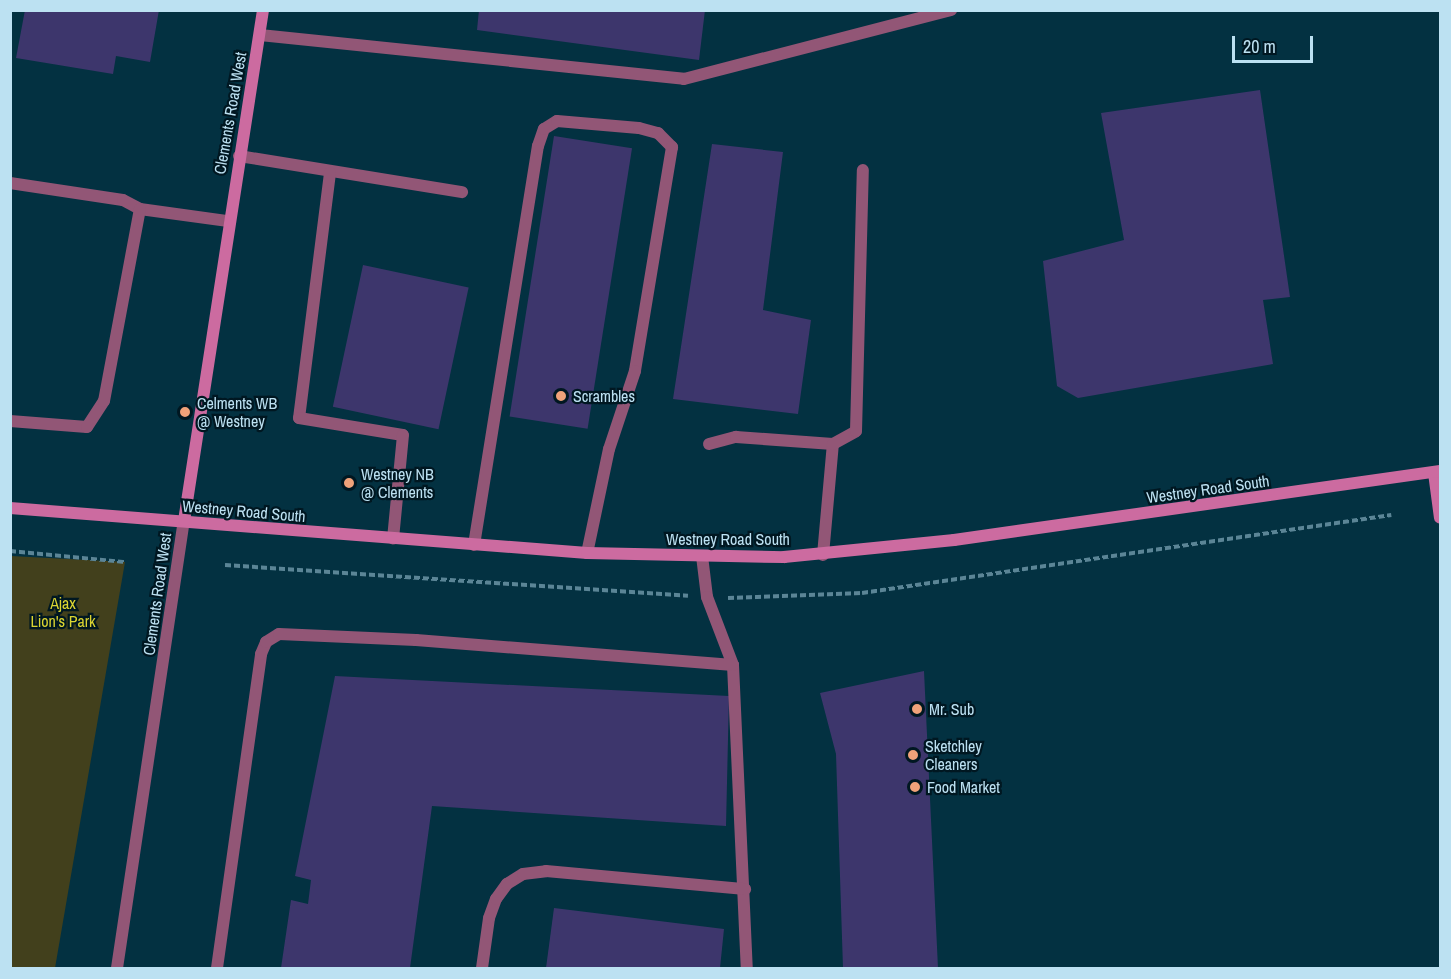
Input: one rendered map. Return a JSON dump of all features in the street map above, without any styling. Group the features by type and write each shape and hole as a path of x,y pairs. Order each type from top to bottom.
{"main road":[{"name":"Clements Road West","path":"184,522 228,220 263,10"},
{"name":"Westney Road South","path":"10,508 586,553 702,556 823,555 1437,472"},
{"path":"1437,472 1440,518"}],"street":[{"path":"260,35 684,79 951,10"},
{"path":"474,545 538,146 544,129 557,121 639,128 658,133 672,147 635,371 609,449 586,553"},
{"path":"239,156 330,173 462,192"},
{"path":"710,444 736,437 833,444 856,431 862,170"},
{"path":"330,173 299,418 403,435 393,539"},
{"path":"10,183 123,200 140,209 228,220"},
{"path":"10,421 87,427 104,401 140,209"},
{"path":"823,555 833,444"},
{"name":"Clements Road West","path":"117,969 184,522"},
{"path":"702,556 707,597 733,665 747,969"},
{"path":"217,969 261,654 266,642 279,634 416,640 733,665"},
{"path":"482,969 489,918 496,899 507,884 523,874 546,871 745,889"}],"path":[{"path":"10,551 125,562"}],"green space":[{"name":"Ajax Lion's Park","path":"11,556 125,562 55,968 11,968"}],"building":[{"path":"25,10 159,10 150,62 116,56 113,74 16,58"},
{"path":"479,10 705,10 699,60 477,30"},
{"path":"1260,90 1290,297 1263,300 1273,364 1078,398 1057,386 1043,261 1124,240 1101,113"},
{"path":"554,136 632,148 588,429 510,417"},
{"path":"712,144 783,152 763,310 811,320 798,414 673,399"},
{"path":"363,265 469,287 438,429 333,407"},
{"path":"924,671 938,968 843,968 836,754 820,693"},
{"path":"335,676 729,696 726,826 432,806 410,968 281,968 291,900 308,904 311,880 295,876"},
{"path":"554,908 724,929 720,968 546,968"}],"place":[{"name":"Scrambles","path":"561,396"},
{"name":"Celments WB @ Westney","path":"185,412"},
{"name":"Westney NB @ Clements","path":"349,483"},
{"name":"Mr. Sub","path":"917,709"},
{"name":"Sketchley Cleaners","path":"913,755"},
{"name":"Food Market","path":"915,787"}]}
